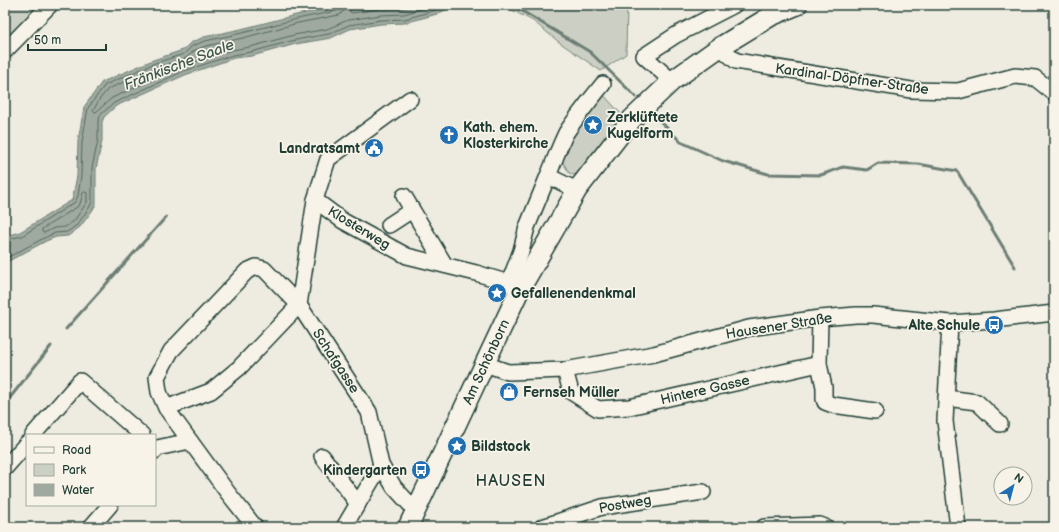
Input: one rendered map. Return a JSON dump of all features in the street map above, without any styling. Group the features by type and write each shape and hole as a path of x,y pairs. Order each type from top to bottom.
{"main road":[{"name":"Am Schönborn","path":"412,519 485,364 514,287 577,190 632,119 666,87 720,47 771,16 797,5"}],"street":[{"path":"5,50 50,5"},
{"path":"666,87 644,56 676,35 734,5"},
{"name":"Kardinal-Döpfner-Straße","path":"720,47 736,61 911,90 958,91 1015,76 1035,78 1054,93"},
{"path":"514,287 527,227 559,149 566,134 578,116 603,84"},
{"name":"Klosterweg","path":"410,99 328,159 315,200 343,220 407,256 476,273 514,287"},
{"path":"548,176 577,190"},
{"path":"404,196 445,265"},
{"path":"255,527 166,408 211,391 239,368 299,305 315,200"},
{"path":"389,225 412,210"},
{"name":"Schafgasse","path":"166,408 159,392 156,377 171,352 247,271 256,267 264,269 299,305 369,412 381,465 412,519"},
{"name":"Hausener Straße","path":"485,364 508,372 565,370 654,354 749,328 820,318 873,315 950,323 994,320 1054,313"},
{"path":"820,318 819,364 824,386 824,399 826,402 833,405 875,410"},
{"path":"950,323 945,421 958,527"},
{"name":"Hintere Gasse","path":"565,370 572,392 598,409 629,407 819,364"},
{"path":"35,434 80,381 141,434"},
{"path":"946,398 977,402 1000,424"},
{"path":"156,448 190,441"},
{"path":"5,468 26,443"},
{"path":"322,456 358,504"},
{"path":"344,527 381,465"},
{"name":"Postweg","path":"542,527 602,507 703,492"},
{"path":"91,527 109,506"},
{"path":"764,527 820,525 825,527"}],"green space":[{"path":"5,5 41,5 5,39"},
{"path":"502,5 627,5 626,54 601,71 559,42 533,21"},
{"path":"600,91 623,116 578,173 574,175 569,173 560,157"}],"water":[{"name":"Fränkische Saale","path":"345,5 456,5 437,14 405,23 381,24 350,29 331,38 296,44 252,56 234,58 185,75 116,106 104,117 102,122 102,141 96,169 96,204 92,211 80,227 68,236 56,237 46,241 5,263 5,236 20,232 72,200 77,176 78,141 84,107 102,82 153,60 183,50 190,43 204,37"}],"waterway":[{"path":"512,5 590,52 636,97"},
{"path":"652,113 681,142 723,161 768,174 821,175 843,167 867,170 878,163 918,164 957,171 1015,267"},
{"path":"66,329 166,217"},
{"path":"5,404 51,346"}],"place":[{"name":"Zerklüftete Kugelform","path":"593,125"},
{"name":"Kath. ehem. Klosterkirche","path":"449,135"},
{"name":"Landratsamt","path":"374,148"},
{"name":"Gefallenendenkmal","path":"497,293"},
{"name":"Alte Schule","path":"994,325"},
{"name":"Fernseh Müller","path":"509,392"},
{"name":"Bildstock","path":"457,446"},
{"name":"Kindergarten","path":"421,470"}],"district":[{"name":"HAUSEN","path":"511,481"}]}
